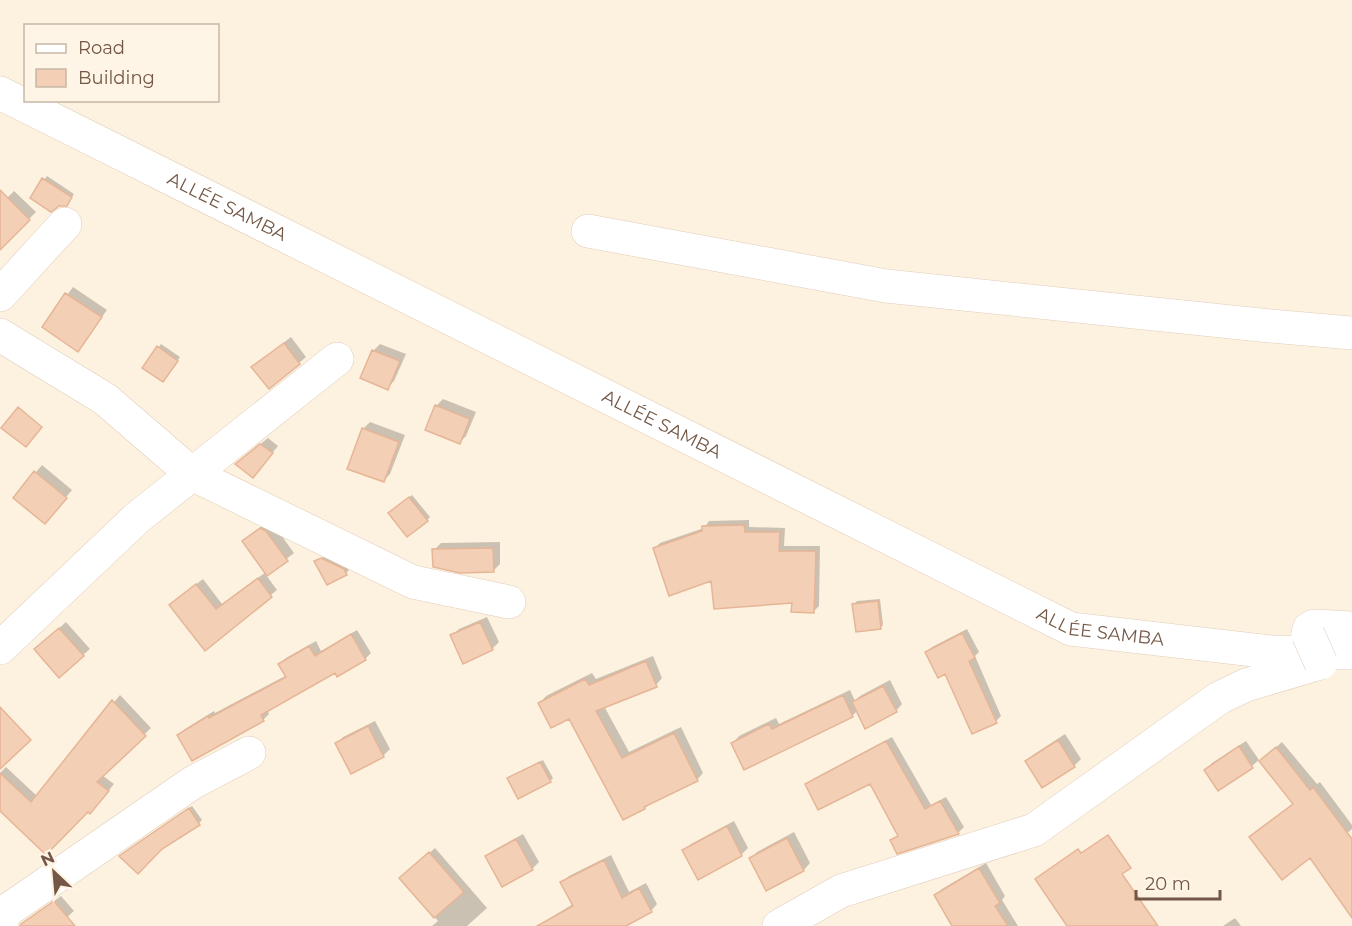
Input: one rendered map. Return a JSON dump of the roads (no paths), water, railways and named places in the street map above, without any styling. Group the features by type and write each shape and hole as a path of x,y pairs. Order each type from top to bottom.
{"street":[{"name":"ALLÉE SAMBA","path":"0,93 1071,629 1272,652 1352,653"},
{"path":"0,295 65,224"},
{"path":"588,231 886,286 1352,333"},
{"path":"0,334 105,399 192,474 413,582 509,602"},
{"path":"0,648 137,519 337,359"},
{"path":"779,926 842,891 1034,830 1219,698 1246,685 1336,665 1308,634 1309,629 1314,626 1352,628"},
{"path":"0,926 5,912 118,832 192,783 249,753"}]}
